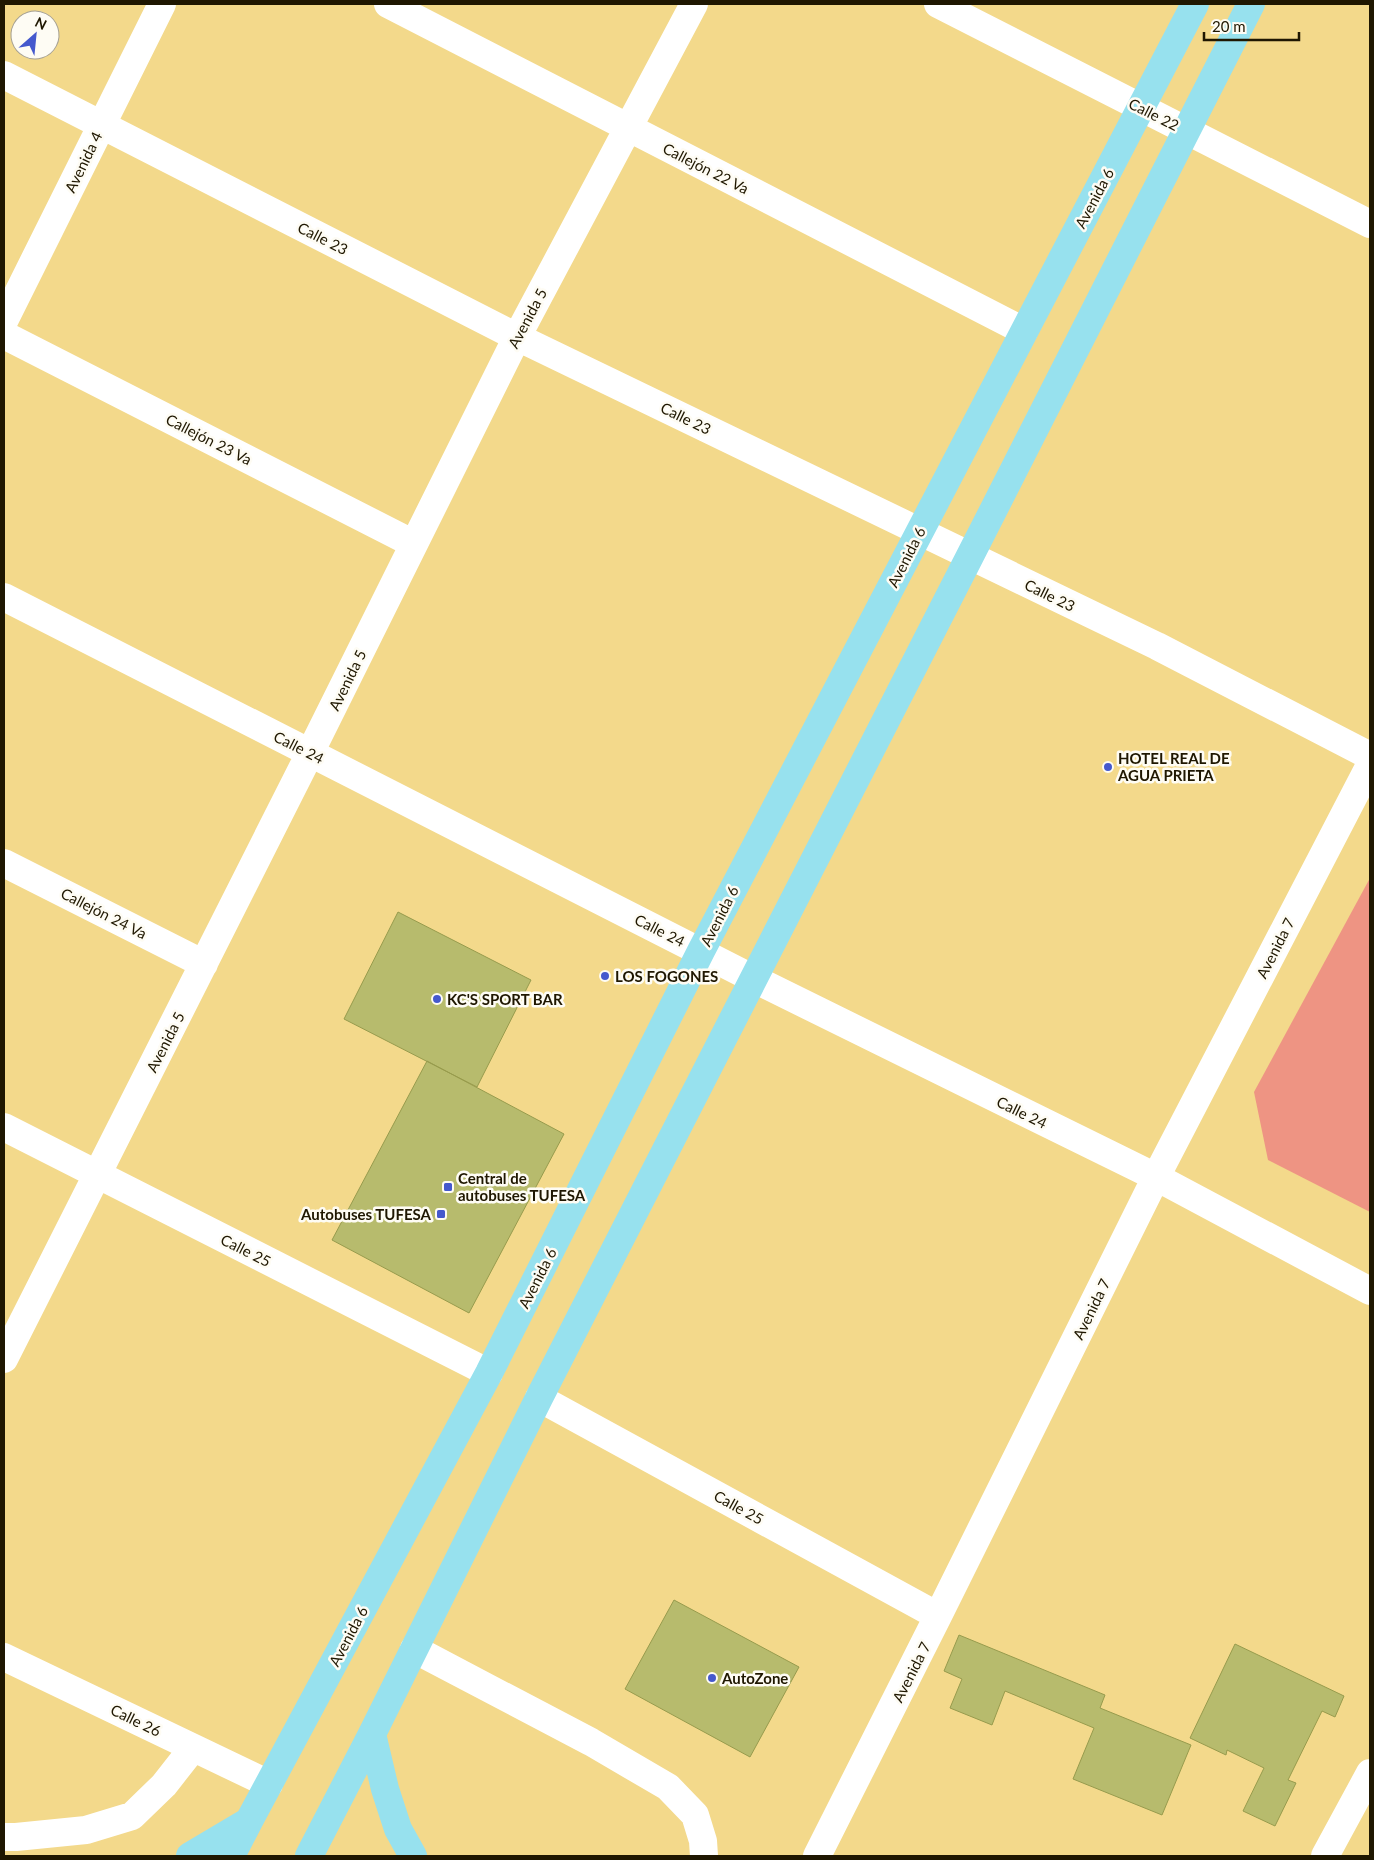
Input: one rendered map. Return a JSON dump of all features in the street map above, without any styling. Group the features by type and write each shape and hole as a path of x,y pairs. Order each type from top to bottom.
{"main road":[{"name":"Avenida 6","path":"231,1856 489,1373 701,951 1195,4"},
{"path":"309,1856 372,1734 539,1398 1188,131 1251,4"},
{"path":"372,1734 385,1789 398,1829 413,1856"},
{"path":"190,1856 249,1820"}],"street":[{"name":"Avenida 4","path":"4,321 162,4"},
{"name":"Callejón 22 Va","path":"388,4 1024,331"},
{"name":"Avenida 5","path":"4,1359 310,753 517,336 694,4"},
{"name":"Calle 22","path":"938,4 1370,224"},
{"name":"Calle 23","path":"4,75 517,336 1157,646 1370,756"},
{"name":"Callejón 23 Va","path":"4,335 414,544"},
{"name":"Calle 24","path":"4,597 754,979 1156,1178 1370,1291"},
{"name":"Avenida 7","path":"817,1856 1156,1178 1370,765"},
{"name":"Callejón 24 Va","path":"4,863 204,964"},
{"name":"Calle 25","path":"4,1127 489,1373"},
{"name":"Calle 25","path":"539,1398 938,1616"},
{"path":"414,1649 591,1742 668,1786 695,1815 703,1840 704,1856"},
{"name":"Calle 26","path":"4,1656 269,1784"},
{"path":"4,1837 86,1830 132,1816 164,1785 193,1748"},
{"path":"1325,1856 1370,1773"}],"shaded area":[{"path":"1370,878 1370,1212 1268,1160 1254,1092"}],"building":[{"name":"KC'S SPORT BAR","path":"398,912 531,980 477,1087 344,1019"},
{"name":"Central de autobuses TUFESA","path":"427,1061 564,1134 469,1313 332,1240"},
{"name":"AutoZone","path":"674,1600 799,1667 750,1757 625,1689"},
{"path":"959,1635 1105,1695 1100,1708 1191,1745 1162,1815 1073,1779 1094,1728 1005,1691 992,1725 950,1708 962,1679 944,1671"},
{"path":"1235,1644 1344,1696 1335,1717 1322,1711 1288,1780 1296,1783 1275,1826 1243,1811 1264,1768 1227,1750 1226,1755 1190,1738"}],"place":[{"name":"HOTEL REAL DE AGUA PRIETA","path":"1108,767"},
{"name":"LOS FOGONES","path":"605,976"},
{"name":"KC'S SPORT BAR","path":"437,999"},
{"name":"Central de autobuses TUFESA","path":"448,1187"},
{"name":"Autobuses TUFESA","path":"441,1214"},
{"name":"AutoZone","path":"712,1678"}]}
